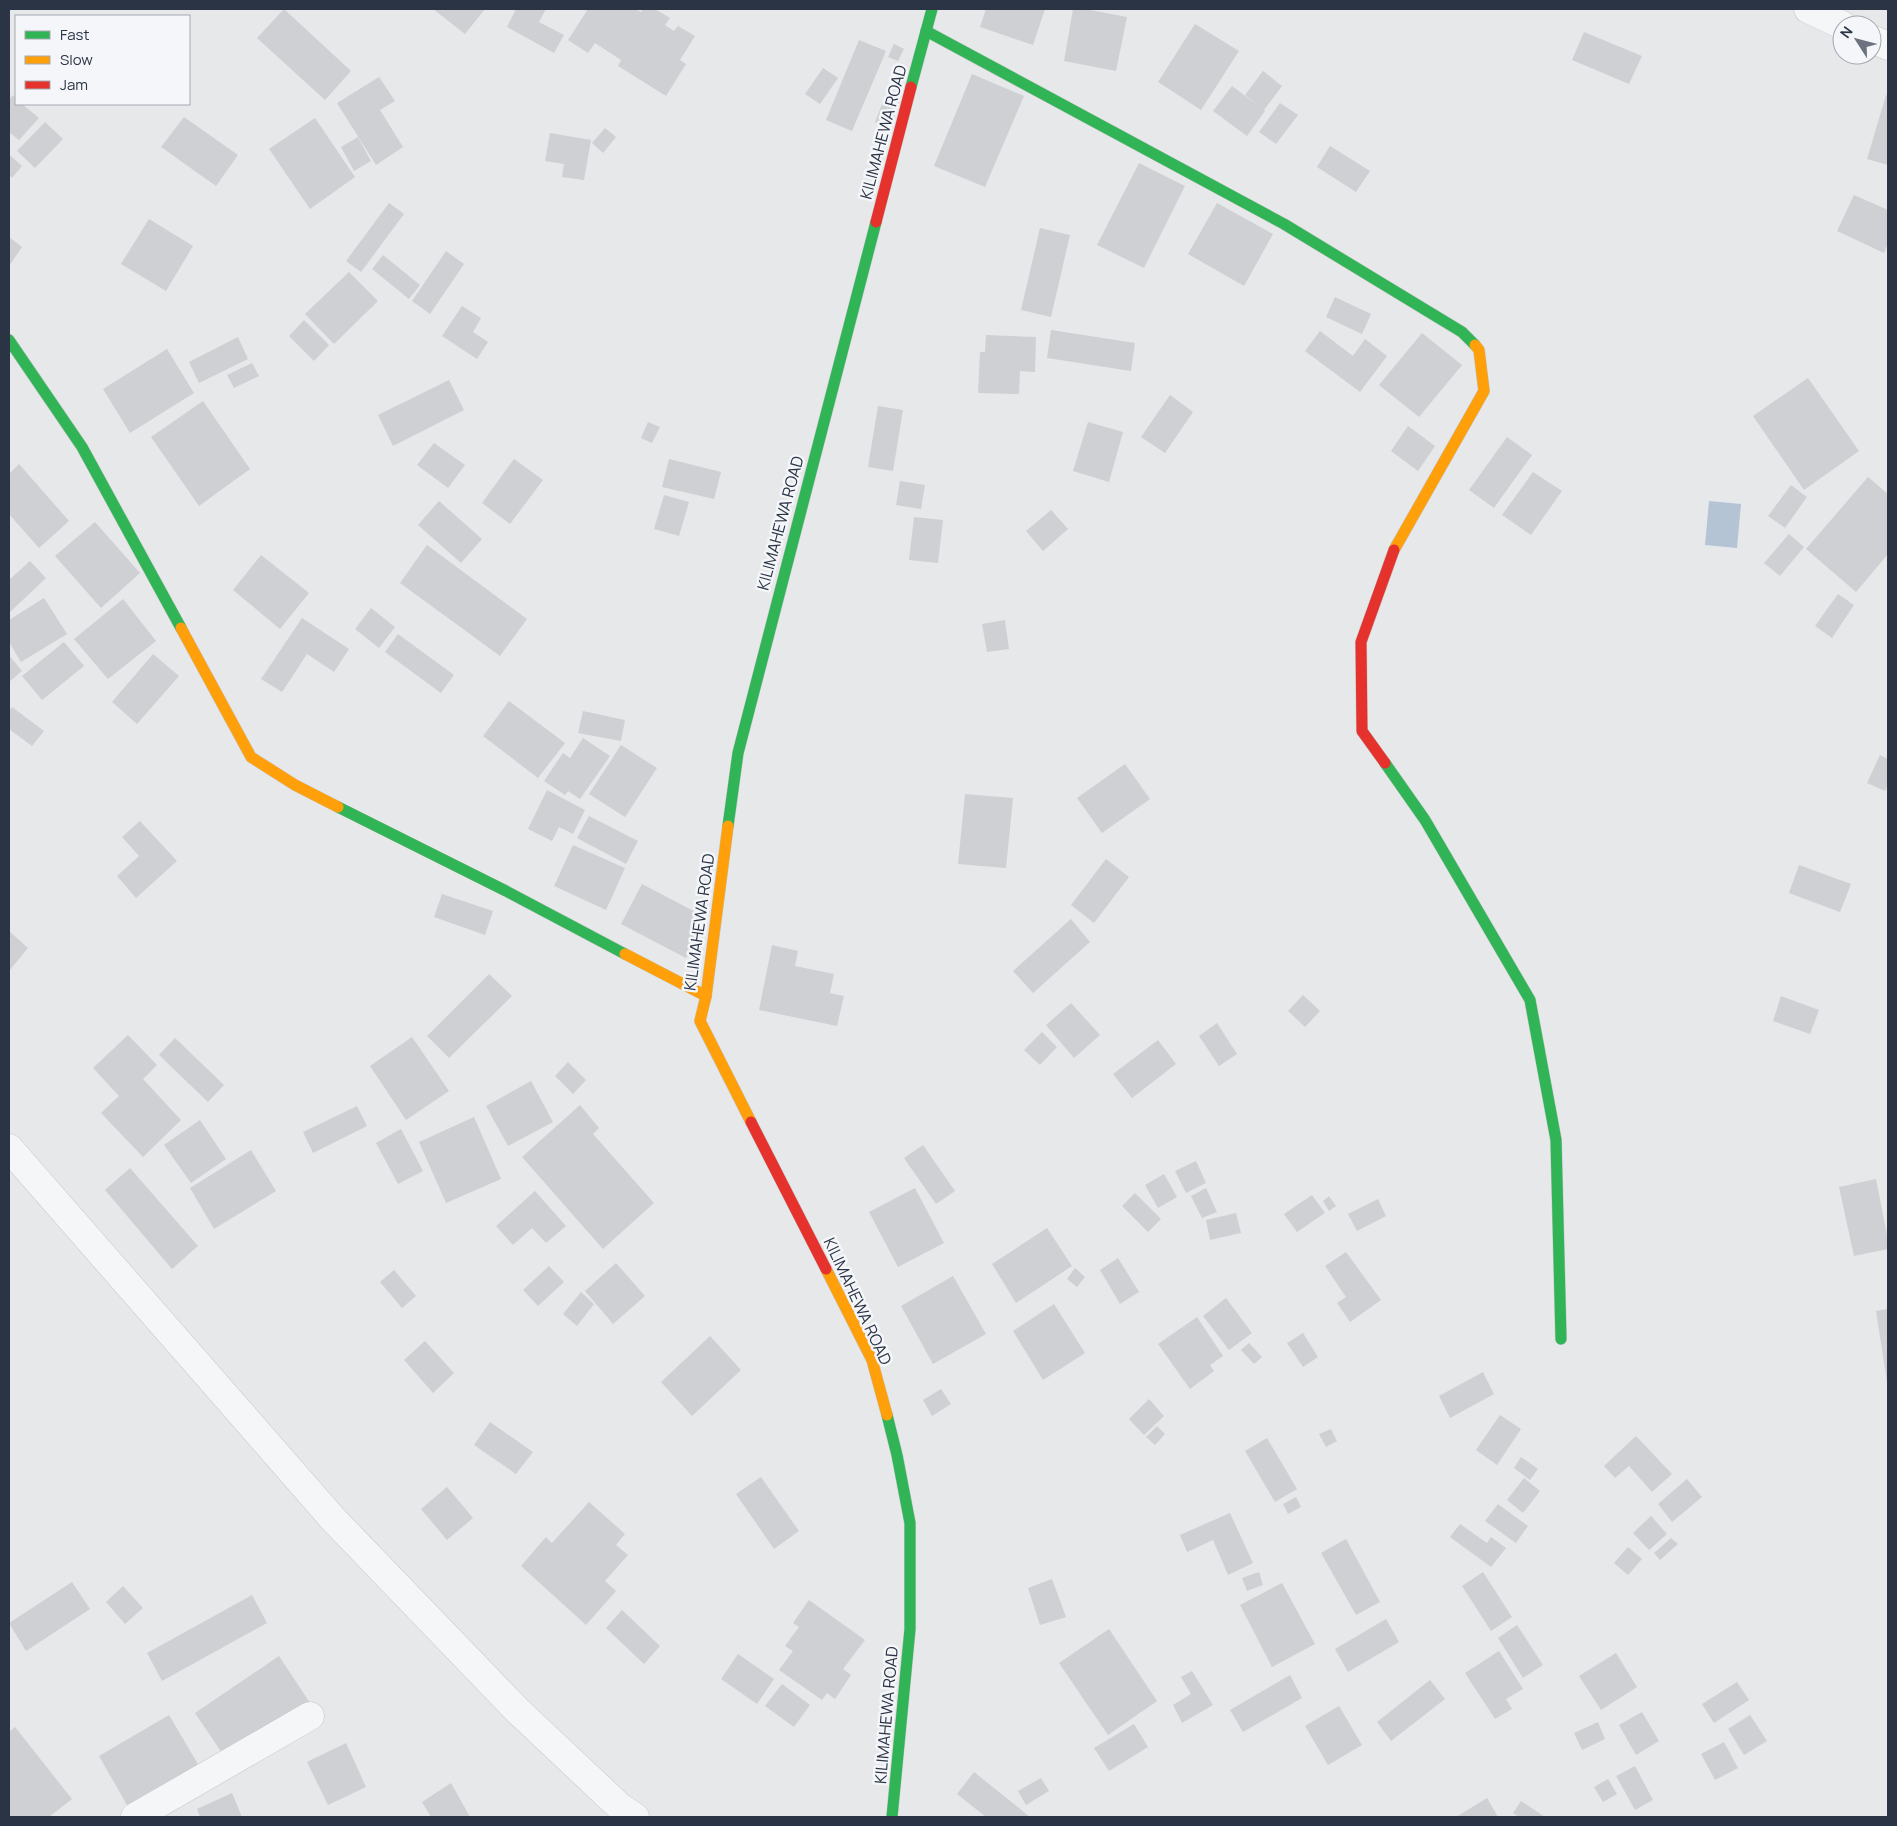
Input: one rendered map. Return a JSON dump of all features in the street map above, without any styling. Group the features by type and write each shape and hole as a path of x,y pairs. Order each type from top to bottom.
{"street":[{"name":"KILIMAHEWA ROAD","path":"892,1817 910,1629 910,1523 897,1455 872,1360 700,1021 706,996 738,753 932,9"},
{"path":"1808,9 1832,20"},
{"path":"926,31 1284,224 1462,332 1480,350 1484,391 1396,544 1361,642 1362,731 1425,820 1530,1000 1556,1140 1560,1339"},
{"path":"9,340 82,447 251,757 295,785 506,891 706,996"},
{"path":"9,1148 333,1519 517,1710 620,1807 635,1817"},
{"path":"135,1817 310,1716"}],"water":[{"path":"1709,501 1741,504 1737,548 1705,545"}],"building":[{"path":"284,9 351,71 325,100 257,38"},
{"path":"433,9 485,9 465,34"},
{"path":"516,9 546,9 539,22 564,35 554,53 507,27"},
{"path":"588,9 635,9 641,12 643,9 655,9 670,18 665,25 674,31 678,26 695,36 680,60 686,64 666,96 618,66 621,60 595,43 588,53 568,40"},
{"path":"986,9 1045,9 1033,45 980,27"},
{"path":"1073,9 1085,9 1127,17 1116,71 1064,61"},
{"path":"1195,24 1239,51 1201,110 1158,82"},
{"path":"1584,32 1642,56 1629,84 1572,60"},
{"path":"859,40 886,51 852,131 826,120"},
{"path":"894,44 904,49 898,61 888,57"},
{"path":"823,68 838,78 820,104 805,94"},
{"path":"1263,71 1282,86 1247,136 1213,111 1232,86 1260,107 1245,95"},
{"path":"972,74 1024,96 985,187 934,166"},
{"path":"379,77 395,101 380,110 403,147 376,165 337,103"},
{"path":"886,94 900,100 889,128 875,122"},
{"path":"13,95 15,105 23,105 39,118 19,140 9,132 9,100"},
{"path":"1886,95 1888,96 1888,165 1867,159"},
{"path":"1280,103 1298,115 1276,144 1259,132"},
{"path":"184,117 238,155 216,186 161,147"},
{"path":"315,118 355,177 310,209 269,149"},
{"path":"45,122 63,139 35,168 17,151"},
{"path":"605,128 616,137 603,153 592,143"},
{"path":"550,133 591,140 584,180 562,177 564,164 545,161"},
{"path":"358,137 371,161 354,171 341,147"},
{"path":"1330,146 1370,171 1356,192 1317,167"},
{"path":"11,156 22,166 12,178 9,174 9,159"},
{"path":"1139,163 1185,186 1144,268 1097,245"},
{"path":"1854,195 1888,210 1888,243 1884,253 1837,231"},
{"path":"389,203 404,214 361,272 346,261"},
{"path":"1217,203 1273,234 1244,286 1188,254"},
{"path":"149,219 193,246 166,291 121,264"},
{"path":"1040,228 1070,235 1051,317 1021,310"},
{"path":"9,237 22,247 9,266"},
{"path":"446,251 464,264 430,314 412,301"},
{"path":"383,255 420,285 409,299 372,269"},
{"path":"349,272 378,301 334,344 305,314"},
{"path":"1335,297 1371,314 1362,334 1326,317"},
{"path":"462,306 481,318 473,332 488,342 477,359 442,336"},
{"path":"304,320 329,345 314,361 289,336"},
{"path":"1051,330 1135,343 1131,371 1047,358"},
{"path":"1320,331 1353,356 1365,339 1387,356 1360,392 1305,351"},
{"path":"1422,333 1462,365 1419,417 1379,385"},
{"path":"986,335 1036,337 1035,372 1020,371 1019,394 978,393 980,352 985,352"},
{"path":"238,337 248,359 199,383 189,362"},
{"path":"167,349 194,393 130,433 103,389"},
{"path":"252,363 259,376 234,388 227,375"},
{"path":"1808,378 1859,451 1804,490 1753,416"},
{"path":"449,380 464,410 393,446 378,415"},
{"path":"1170,395 1193,412 1165,453 1141,437"},
{"path":"203,401 250,469 199,506 151,437"},
{"path":"878,406 903,410 893,471 868,467"},
{"path":"648,422 660,427 652,443 641,438"},
{"path":"1088,422 1123,432 1109,482 1073,471"},
{"path":"1408,426 1435,446 1418,471 1391,451"},
{"path":"1507,437 1532,455 1494,508 1469,490"},
{"path":"434,443 465,465 448,488 417,465"},
{"path":"514,459 543,480 510,524 482,503"},
{"path":"669,459 721,472 714,499 662,487"},
{"path":"19,464 69,521 39,548 9,514 9,474"},
{"path":"1533,472 1562,491 1531,535 1502,515"},
{"path":"1868,477 1888,494 1888,554 1856,592 1806,549"},
{"path":"900,481 925,485 921,509 896,505"},
{"path":"1791,485 1807,497 1785,528 1768,516"},
{"path":"664,495 689,502 679,536 654,529"},
{"path":"439,501 482,539 461,563 418,525"},
{"path":"1051,510 1068,529 1043,551 1026,531"},
{"path":"914,517 943,520 938,563 909,560"},
{"path":"95,522 140,573 101,608 55,556"},
{"path":"1789,534 1804,547 1780,576 1764,563"},
{"path":"427,545 527,619 500,656 400,583"},
{"path":"261,555 309,593 280,629 233,590"},
{"path":"30,561 46,578 9,613 9,580"},
{"path":"1838,594 1854,605 1832,638 1815,626"},
{"path":"44,598 67,634 21,662 9,642 9,620"},
{"path":"123,599 156,641 108,679 74,639"},
{"path":"371,608 395,627 379,648 355,629"},
{"path":"302,618 349,649 334,672 307,654 282,692 261,679"},
{"path":"1005,620 1009,649 987,652 982,624"},
{"path":"398,634 454,675 441,693 385,652"},
{"path":"64,642 84,666 42,700 22,676"},
{"path":"153,654 179,676 137,724 112,702"},
{"path":"9,655 22,671 9,682"},
{"path":"509,701 565,743 538,778 483,736"},
{"path":"12,707 44,731 32,746 9,729 9,712"},
{"path":"583,711 625,720 621,741 578,733"},
{"path":"583,738 610,756 580,799 568,791 565,795 544,781 563,753 570,758"},
{"path":"621,745 657,768 625,817 589,794"},
{"path":"1880,755 1888,759 1888,785 1885,791 1867,783"},
{"path":"1125,764 1150,799 1102,833 1077,798"},
{"path":"547,790 585,810 573,834 559,827 552,841 528,829"},
{"path":"965,794 1013,798 1006,868 958,864"},
{"path":"589,816 638,841 626,864 577,838"},
{"path":"140,821 177,861 136,898 117,876 139,856 122,837"},
{"path":"573,845 625,868 606,910 554,886"},
{"path":"1106,859 1129,877 1094,923 1071,905"},
{"path":"1799,865 1851,884 1840,912 1789,893"},
{"path":"642,884 707,918 686,958 621,924"},
{"path":"442,894 493,911 485,935 434,917"},
{"path":"1071,919 1090,942 1033,993 1013,971"},
{"path":"9,931 28,948 9,971"},
{"path":"772,945 798,951 795,966 834,974 830,993 844,996 837,1026 759,1010"},
{"path":"489,974 512,996 449,1058 427,1036"},
{"path":"1303,995 1320,1011 1305,1027 1288,1011"},
{"path":"1781,996 1819,1010 1810,1034 1773,1021"},
{"path":"1071,1003 1100,1035 1074,1058 1046,1025"},
{"path":"1217,1023 1237,1054 1219,1066 1199,1036"},
{"path":"1042,1032 1057,1047 1040,1065 1024,1050"},
{"path":"128,1035 157,1065 143,1079 181,1120 143,1157 101,1113 119,1096 93,1068"},
{"path":"412,1037 449,1091 406,1120 370,1066"},
{"path":"175,1038 224,1085 208,1102 159,1055"},
{"path":"1158,1040 1176,1064 1132,1098 1113,1074"},
{"path":"568,1062 586,1080 573,1094 555,1076"},
{"path":"531,1081 553,1122 508,1146 486,1106"},
{"path":"580,1105 599,1128 593,1134 654,1203 603,1249 522,1157"},
{"path":"357,1106 367,1126 313,1153 303,1132"},
{"path":"474,1117 501,1179 446,1203 419,1142"},
{"path":"200,1120 226,1159 191,1183 164,1145"},
{"path":"401,1129 423,1171 398,1184 376,1143"},
{"path":"923,1145 955,1191 936,1204 904,1158"},
{"path":"251,1150 276,1191 214,1229 190,1188"},
{"path":"1196,1161 1206,1183 1186,1193 1175,1171"},
{"path":"130,1168 198,1246 172,1269 105,1190"},
{"path":"1164,1174 1177,1197 1158,1208 1145,1185"},
{"path":"1876,1179 1888,1240 1888,1249 1854,1256 1839,1187"},
{"path":"915,1188 944,1243 898,1267 869,1212"},
{"path":"1206,1188 1217,1212 1202,1218 1191,1196"},
{"path":"535,1191 566,1226 546,1243 532,1228 513,1245 496,1226"},
{"path":"1135,1193 1161,1219 1148,1232 1122,1206"},
{"path":"1312,1195 1325,1213 1297,1232 1284,1214"},
{"path":"1329,1196 1336,1206 1329,1211 1323,1201"},
{"path":"1378,1199 1386,1216 1357,1231 1348,1214"},
{"path":"1236,1213 1241,1233 1210,1240 1206,1220"},
{"path":"1047,1228 1072,1266 1016,1303 992,1264"},
{"path":"1346,1252 1381,1300 1350,1322 1337,1303 1346,1297 1325,1266"},
{"path":"1118,1258 1139,1292 1120,1304 1100,1270"},
{"path":"616,1263 645,1296 613,1324 585,1291"},
{"path":"549,1266 564,1282 538,1306 523,1290"},
{"path":"1075,1268 1085,1277 1077,1287 1067,1279"},
{"path":"394,1270 416,1296 402,1308 380,1282"},
{"path":"953,1276 986,1334 933,1364 901,1306"},
{"path":"581,1292 594,1304 577,1326 563,1314"},
{"path":"1226,1298 1252,1333 1229,1350 1203,1316"},
{"path":"1054,1304 1085,1353 1043,1380 1013,1331"},
{"path":"1888,1309 1888,1382 1887,1382 1876,1311"},
{"path":"1197,1317 1223,1356 1210,1365 1214,1371 1190,1389 1158,1344"},
{"path":"1303,1333 1318,1357 1303,1367 1287,1343"},
{"path":"710,1336 741,1370 692,1416 661,1382"},
{"path":"425,1341 454,1373 433,1393 404,1360"},
{"path":"1249,1343 1262,1357 1254,1364 1241,1350"},
{"path":"1483,1372 1494,1394 1450,1418 1439,1396"},
{"path":"941,1389 951,1404 932,1416 923,1400"},
{"path":"1149,1399 1164,1416 1144,1435 1129,1419"},
{"path":"1500,1415 1521,1429 1497,1465 1476,1450"},
{"path":"490,1422 533,1452 516,1474 474,1445"},
{"path":"1157,1426 1165,1434 1155,1445 1146,1437"},
{"path":"1331,1429 1337,1441 1326,1447 1319,1434"},
{"path":"1636,1436 1672,1474 1652,1492 1629,1466 1615,1478 1604,1466"},
{"path":"1267,1438 1297,1489 1275,1502 1245,1451"},
{"path":"1521,1457 1538,1469 1530,1480 1514,1468"},
{"path":"761,1477 799,1531 774,1549 736,1494"},
{"path":"1524,1478 1540,1491 1523,1513 1507,1500"},
{"path":"1687,1479 1702,1497 1672,1522 1658,1504"},
{"path":"447,1487 473,1518 447,1540 421,1509"},
{"path":"1296,1497 1301,1507 1288,1514 1283,1504"},
{"path":"589,1502 625,1534 616,1545 628,1555 605,1581 616,1591 586,1625 521,1566 546,1537 552,1543"},
{"path":"1498,1504 1528,1526 1516,1543 1485,1521"},
{"path":"1230,1513 1253,1563 1228,1575 1213,1540 1187,1552 1180,1535"},
{"path":"1651,1516 1667,1534 1649,1550 1633,1533"},
{"path":"1460,1524 1487,1543 1491,1537 1506,1548 1491,1567 1450,1537"},
{"path":"1671,1538 1678,1544 1660,1560 1654,1553"},
{"path":"1346,1539 1380,1602 1356,1615 1321,1553"},
{"path":"1628,1547 1642,1559 1628,1575 1614,1563"},
{"path":"1259,1572 1263,1585 1247,1591 1242,1578"},
{"path":"1483,1572 1512,1617 1491,1631 1462,1586"},
{"path":"1052,1579 1066,1617 1040,1625 1028,1588"},
{"path":"72,1582 90,1609 26,1651 9,1623"},
{"path":"1282,1583 1315,1644 1272,1667 1240,1605"},
{"path":"123,1586 143,1608 125,1624 106,1602"},
{"path":"252,1595 267,1623 162,1681 147,1653"},
{"path":"809,1600 865,1640 843,1669 851,1675 835,1699 827,1693 822,1700 779,1670 793,1651 785,1646 799,1627 793,1623"},
{"path":"622,1610 660,1646 644,1664 606,1628"},
{"path":"1386,1619 1399,1642 1348,1672 1335,1649"},
{"path":"1517,1625 1543,1665 1523,1678 1498,1638"},
{"path":"1109,1629 1157,1701 1108,1735 1059,1663"},
{"path":"1499,1651 1523,1689 1506,1699 1512,1709 1495,1719 1465,1673"},
{"path":"1616,1653 1637,1687 1601,1710 1579,1676"},
{"path":"738,1654 774,1679 757,1704 721,1679"},
{"path":"279,1656 310,1703 226,1759 195,1713"},
{"path":"1192,1671 1213,1705 1182,1723 1173,1705 1191,1694 1181,1677"},
{"path":"1290,1675 1302,1698 1243,1732 1230,1710"},
{"path":"1430,1680 1445,1699 1391,1741 1377,1722"},
{"path":"1737,1682 1749,1700 1714,1723 1702,1704"},
{"path":"782,1684 810,1705 794,1727 765,1706"},
{"path":"1339,1706 1362,1745 1328,1765 1305,1726"},
{"path":"1642,1712 1659,1741 1636,1755 1619,1725"},
{"path":"169,1715 202,1771 131,1812 99,1756"},
{"path":"1750,1715 1767,1741 1744,1755 1728,1729"},
{"path":"1598,1722 1605,1739 1582,1750 1574,1733"},
{"path":"1134,1724 1148,1747 1109,1771 1094,1748"},
{"path":"15,1727 72,1799 49,1817 9,1817 9,1732"},
{"path":"1724,1742 1738,1768 1715,1780 1701,1754"},
{"path":"346,1743 366,1787 328,1805 307,1762"},
{"path":"1635,1766 1653,1800 1635,1810 1616,1776"},
{"path":"974,1772 1030,1817 986,1817 957,1794"},
{"path":"1041,1778 1049,1791 1026,1805 1018,1791"},
{"path":"1608,1779 1617,1794 1603,1802 1594,1787"},
{"path":"451,1783 470,1817 431,1817 422,1802"},
{"path":"232,1793 242,1817 200,1817 197,1809"},
{"path":"1487,1798 1498,1817 1456,1817"},
{"path":"1521,1801 1545,1817 1519,1817 1513,1813"}],"traffic: fast":[{"path":"911,87 932,9"},
{"path":"926,31 1284,224 1462,332 1475,345"},
{"path":"728,826 738,753 876,222"},
{"path":"9,340 82,447 181,628"},
{"path":"1385,763 1425,820 1530,1000 1556,1140 1561,1339"},
{"path":"338,807 506,891 625,954"},
{"path":"887,1415 910,1523 910,1629 892,1817"}],"traffic: slow":[{"path":"1394,550 1484,391 1479,350 1475,345"},
{"path":"181,628 251,757 295,785 338,807"},
{"path":"728,826 706,996 700,1021 751,1122"},
{"path":"625,954 706,996"},
{"path":"826,1269 872,1360 887,1415"}],"traffic: jam":[{"path":"876,222 911,87"},
{"path":"1385,763 1362,731 1361,642 1394,550"},
{"path":"751,1122 826,1269"}]}
